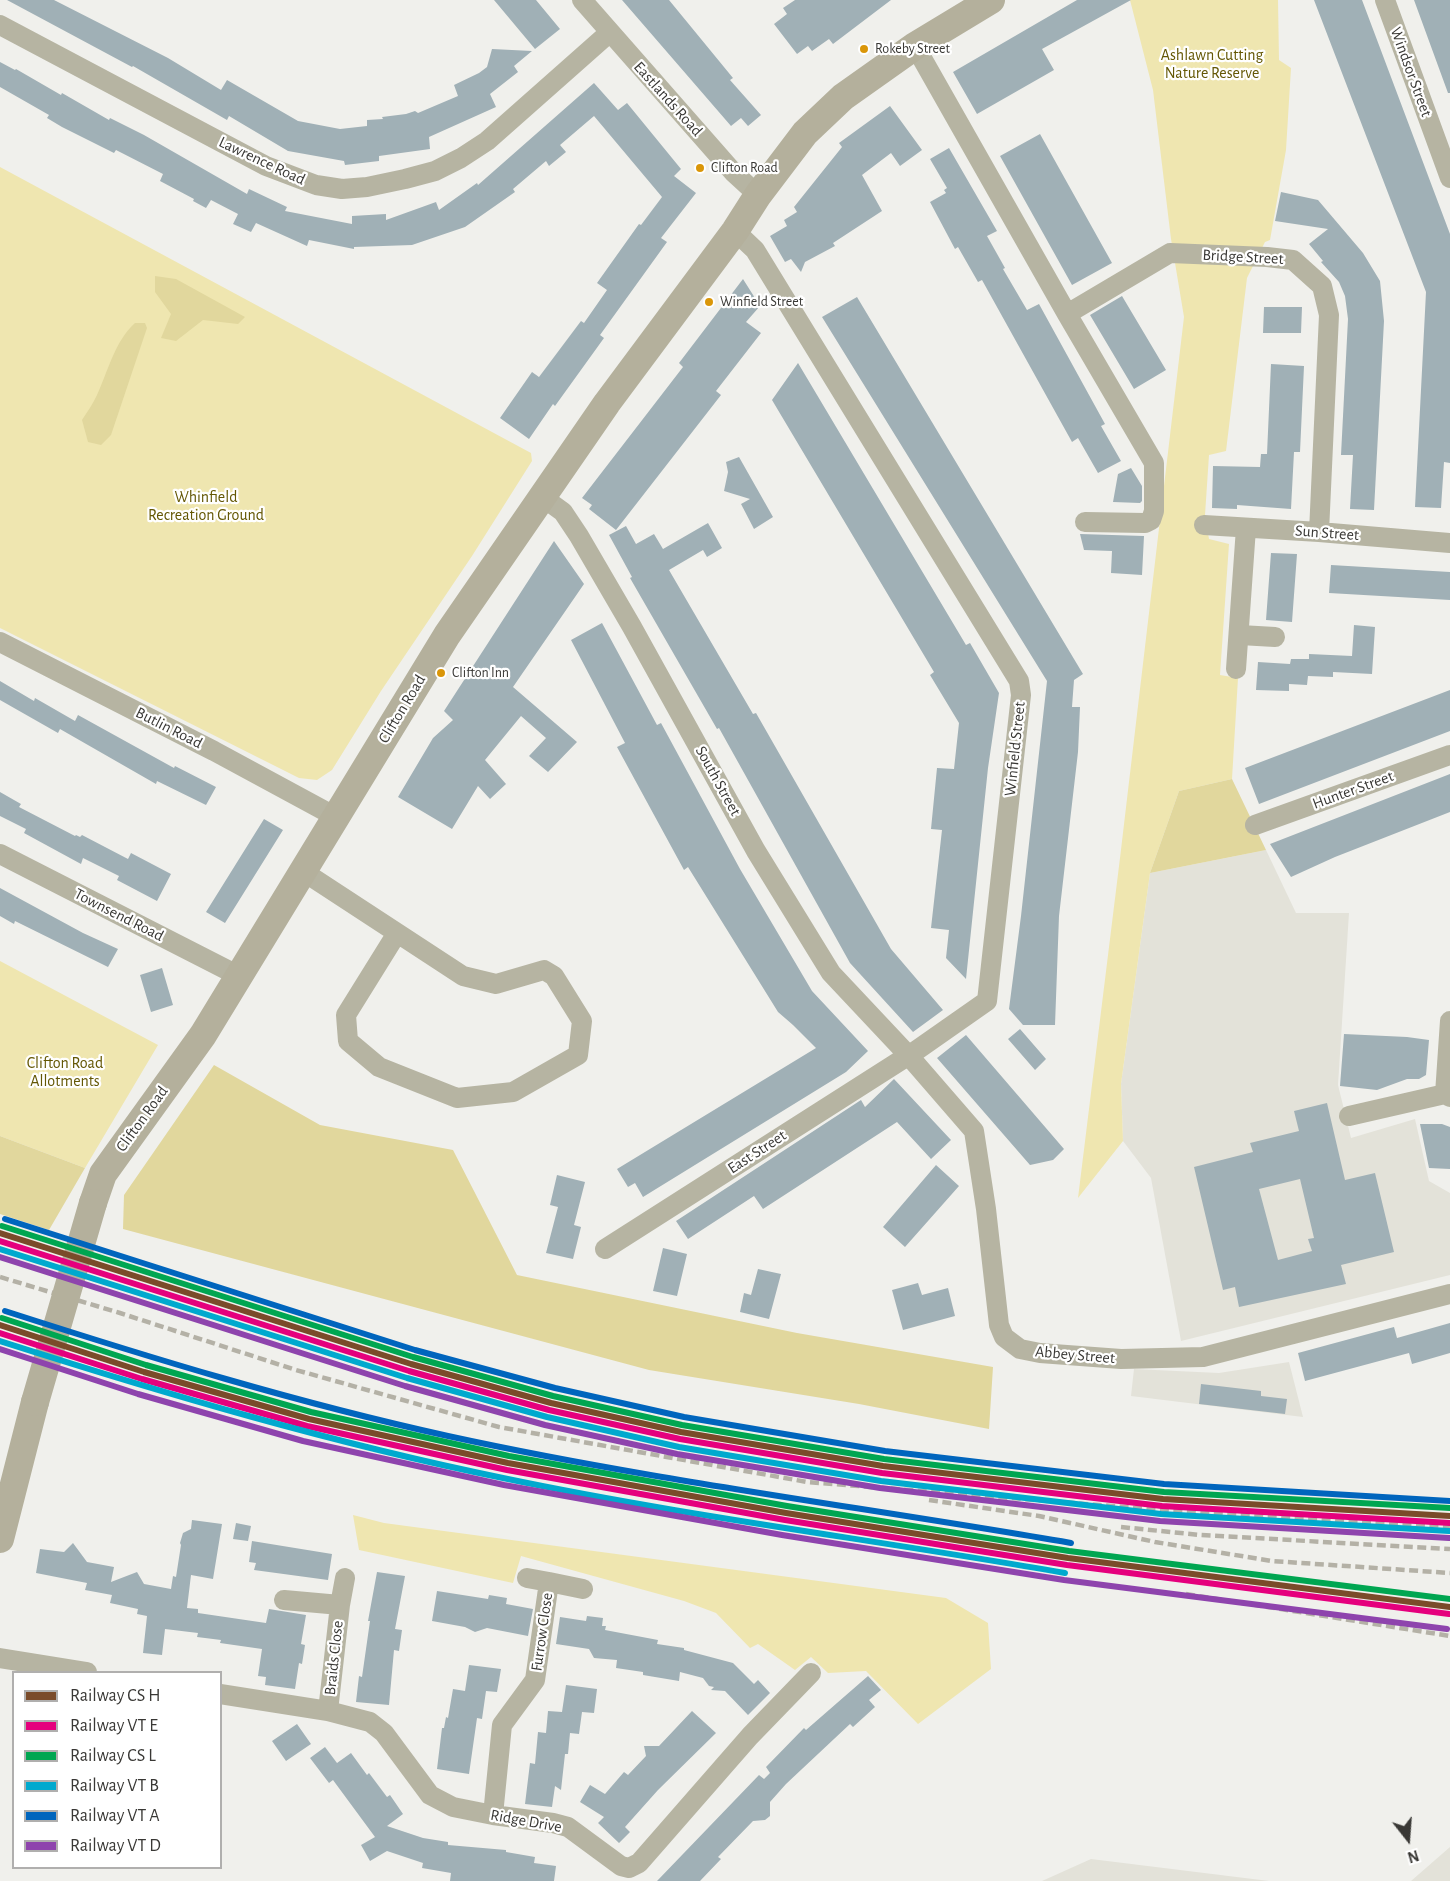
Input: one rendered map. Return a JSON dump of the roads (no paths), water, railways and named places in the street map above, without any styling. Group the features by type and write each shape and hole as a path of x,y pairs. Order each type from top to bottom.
{"street":[{"name":"Eastlands Road","path":"582,0 734,173 758,195"},
{"name":"Windsor Street","path":"1385,0 1450,178"},
{"name":"Clifton Road","path":"0,1539 35,1402 103,1174 203,1035 447,635 620,385 805,133 843,97 983,2"},
{"name":"Lawrence Road","path":"0,25 266,166 316,185 342,189 367,187 405,179 435,171 461,158 486,141 609,33"},
{"path":"915,46 1066,314 1154,463 1154,511 1151,520 1145,523 1085,522"},
{"name":"Winfield Street","path":"735,231 755,250 1019,681 1021,695 987,1001 909,1056"},
{"name":"Bridge Street","path":"1066,314 1170,253 1293,260 1312,276 1322,286 1329,315 1319,532"},
{"name":"South Street","path":"541,496 563,512 579,536 756,851 831,973 909,1056"},
{"name":"Sun Street","path":"1204,525 1450,543"},
{"path":"1236,669 1246,528"},
{"path":"1240,635 1275,637"},
{"name":"Butlin Road","path":"0,642 336,817"},
{"name":"Hunter Street","path":"1256,825 1450,755"},
{"name":"Townsend Road","path":"0,854 239,976"},
{"path":"304,872 463,976 496,984 544,970 554,976 582,1021 578,1055 513,1092 457,1098 379,1067 348,1041 346,1015 397,933"},
{"path":"1349,1116 1447,1096 1450,1021"},
{"name":"East Street","path":"605,1249 909,1056"},
{"name":"Abbey Street","path":"909,1056 974,1131 999,1325 1004,1337 1020,1349 1040,1353 1121,1359 1203,1357 1450,1294"},
{"name":"Braids Close","path":"328,1711 345,1578"},
{"name":"Furrow Close","path":"527,1578 583,1589"},
{"name":"Furrow Close","path":"493,1815 502,1725 535,1680 549,1582"},
{"name":"Braids Close","path":"284,1600 340,1605"},
{"path":"0,1659 80,1671"},
{"name":"Ridge Drive","path":"222,1694 328,1711 370,1722 384,1733 430,1795 453,1807 568,1827 621,1866 629,1868 639,1863 750,1736 811,1673"}],"railway":[{"path":"0,1277 296,1370 499,1427 807,1482 1201,1513 1450,1526"},
{"path":"929,1500 1039,1516 1155,1542 1272,1561 1450,1573"},
{"path":"1121,1527 1200,1535 1450,1549"},
{"path":"1186,1594 1450,1636"}],"place":[{"name":"Rokeby Street","path":"864,49"},
{"name":"Clifton Road","path":"700,168"},
{"name":"Winfield Street","path":"709,302"},
{"name":"Clifton Inn","path":"441,673"}],"park label":[{"name":"Ashlawn Cutting Nature Reserve","path":"1212,64"},
{"name":"Whinfield Recreation Ground","path":"206,506"},
{"name":"Clifton Road Allotments","path":"65,1072"}]}
